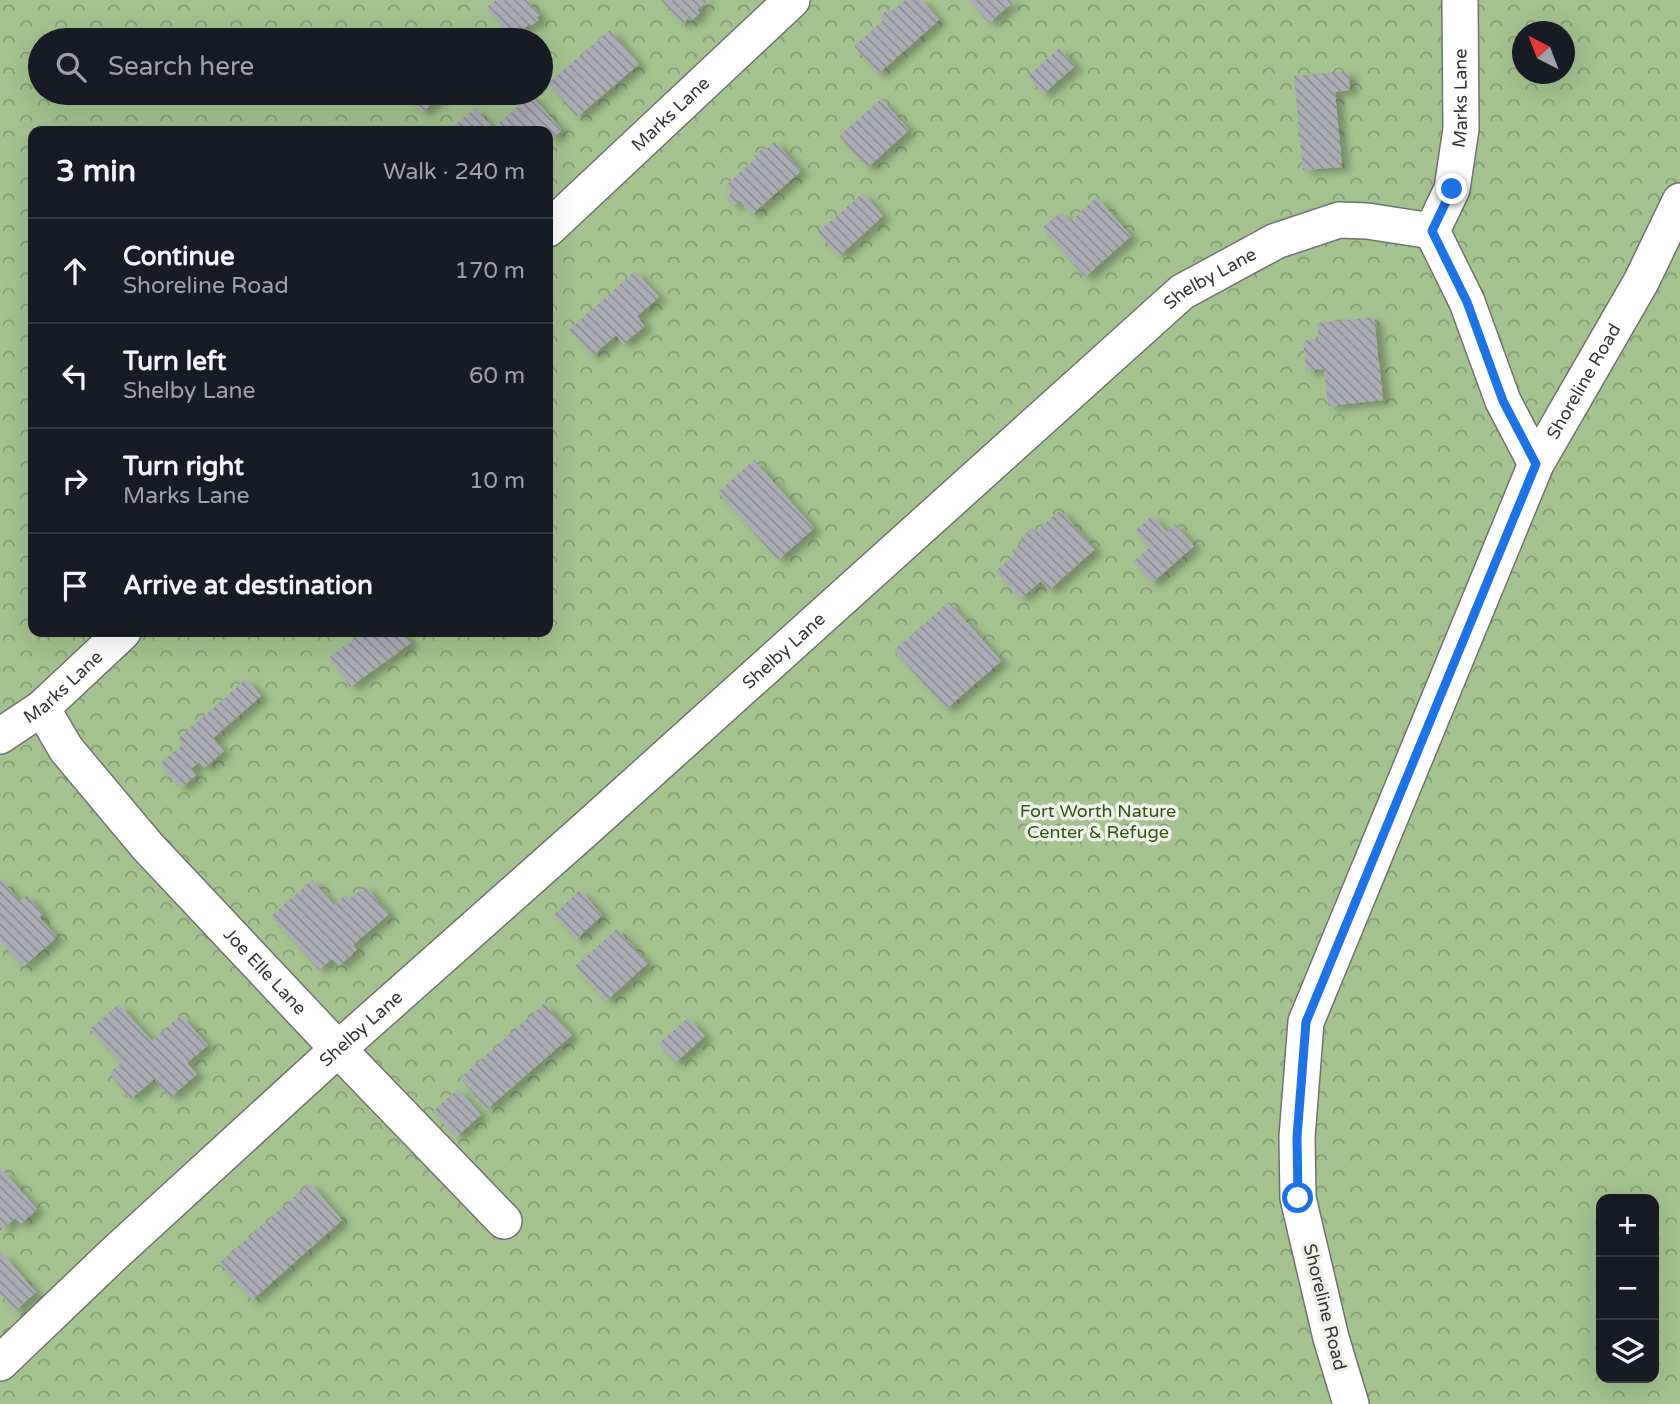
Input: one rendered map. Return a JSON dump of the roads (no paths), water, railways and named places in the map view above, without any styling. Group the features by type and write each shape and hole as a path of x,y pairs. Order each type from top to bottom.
{"street":[{"name":"Marks Lane","path":"553,224 792,0"},
{"name":"Marks Lane","path":"1432,231 1452,189 1461,129 1460,0"},
{"name":"Shoreline Road","path":"1351,1404 1331,1338 1298,1198 1297,1137 1306,1022 1536,464 1641,282 1680,201"},
{"name":"Shelby Lane","path":"0,1363 114,1254 338,1049 1182,292 1276,242 1339,220 1367,221 1432,231"},
{"path":"1432,231 1467,302 1503,401 1536,464"},
{"name":"Marks Lane","path":"0,736 42,708 118,637"},
{"name":"Joe Elle Lane","path":"42,708 66,749 148,846 504,1221"}],"park label":[{"name":"Fort Worth Nature Center & Refuge","path":"1098,821"}]}
